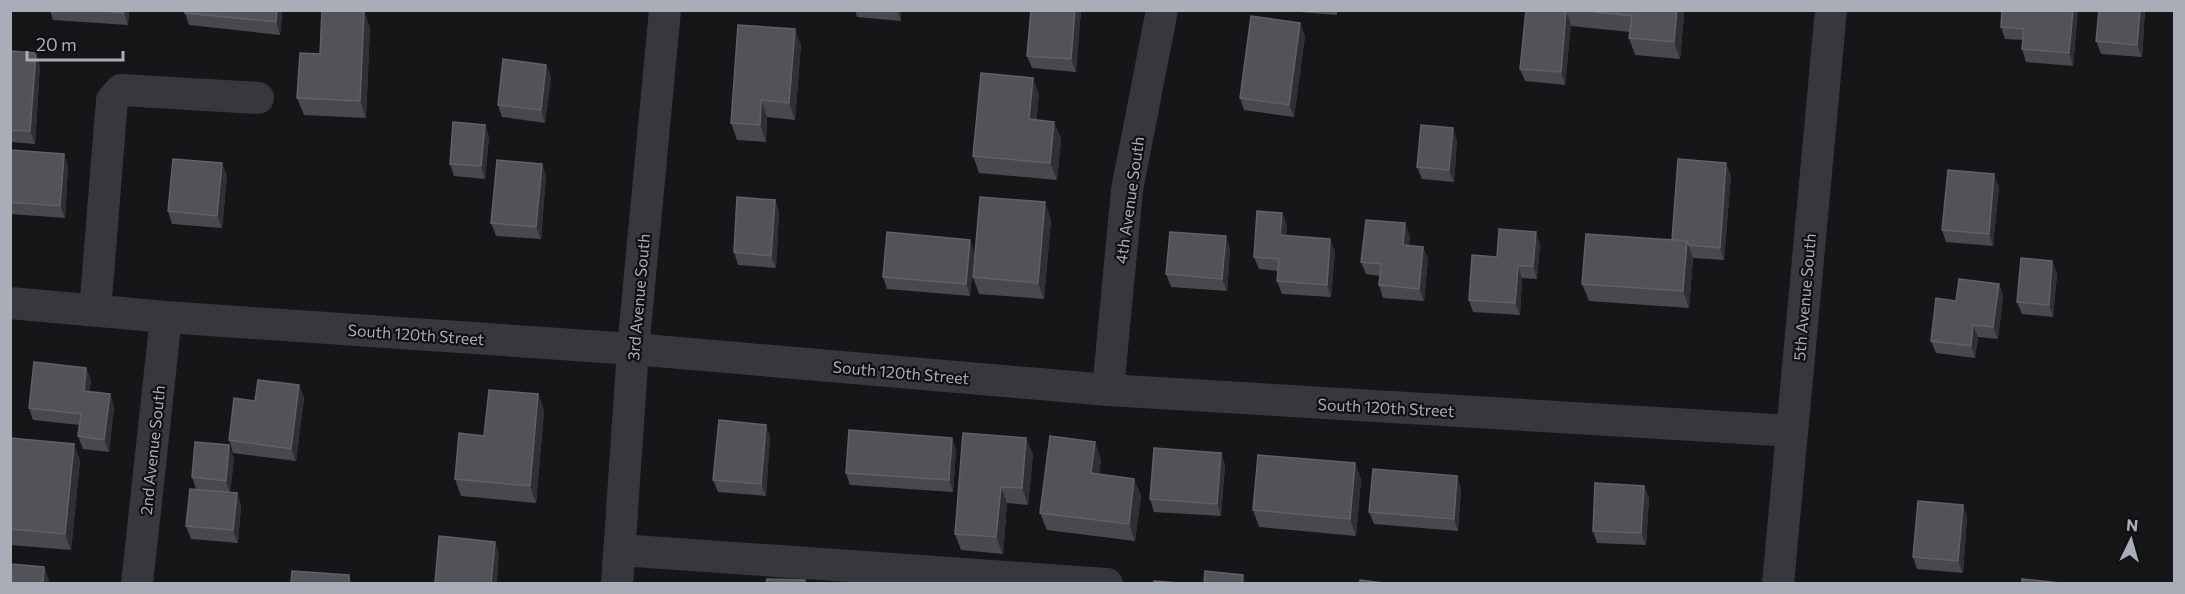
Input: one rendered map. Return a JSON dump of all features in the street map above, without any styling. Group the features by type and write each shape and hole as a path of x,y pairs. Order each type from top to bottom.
{"street":[{"name":"3rd Avenue South","path":"617,584 633,349 664,10"},
{"name":"4th Avenue South","path":"1108,390 1127,190 1162,10"},
{"name":"5th Avenue South","path":"1778,584 1831,10"},
{"path":"95,311 112,100 121,90 258,98"},
{"name":"South 120th Street","path":"10,303 166,317 633,349 1108,390 1792,431"},
{"name":"2nd Avenue South","path":"137,584 166,317"},
{"path":"620,550 1107,584"}],"building":[{"path":"91,10 124,10 124,13"},
{"path":"185,10 277,10 276,22 185,13"},
{"path":"322,10 364,11 360,101 297,98 300,53 320,54"},
{"path":"1031,10 1075,10 1071,59 1027,56"},
{"path":"1526,10 1566,10 1561,72 1520,69"},
{"path":"1578,10 1677,10 1674,42 1629,38 1632,16"},
{"path":"2002,10 2073,10 2069,53 2022,49 2024,29 2001,27"},
{"path":"2099,10 2140,10 2137,45 2096,41"},
{"path":"1251,16 1300,23 1289,105 1240,98"},
{"path":"738,25 795,29 789,103 761,100 760,125 731,123"},
{"path":"10,51 36,53 30,131 10,130"},
{"path":"503,59 546,65 541,110 498,105"},
{"path":"981,73 1033,78 1029,119 1054,122 1050,163 973,156"},
{"path":"453,122 485,125 481,166 450,164"},
{"path":"1421,125 1453,128 1449,170 1417,167"},
{"path":"10,150 64,154 60,206 10,202"},
{"path":"173,159 222,163 217,216 168,211"},
{"path":"1678,159 1726,163 1720,248 1689,245 1687,241 1672,240"},
{"path":"497,160 542,164 536,227 491,223"},
{"path":"1948,170 1994,174 1989,234 1942,230"},
{"path":"737,197 775,200 771,256 734,252"},
{"path":"980,197 1045,202 1038,283 973,277"},
{"path":"1257,211 1282,213 1280,235 1330,239 1327,285 1277,281 1279,259 1254,257"},
{"path":"1366,220 1405,223 1403,245 1423,247 1419,289 1379,285 1381,264 1361,262"},
{"path":"1499,229 1536,232 1533,266 1518,266 1515,303 1469,300 1472,255 1497,257"},
{"path":"887,232 970,240 966,284 883,277"},
{"path":"1170,232 1226,236 1222,279 1166,274"},
{"path":"1586,234 1687,241 1683,291 1582,284"},
{"path":"2021,258 2052,261 2049,305 2017,302"},
{"path":"1959,279 1999,284 1993,327 1973,325 1971,346 1931,341 1936,298 1956,301"},
{"path":"34,362 86,368 84,391 110,394 104,440 78,436 81,414 29,408"},
{"path":"258,380 299,385 291,449 229,440 234,398 255,401"},
{"path":"489,390 538,394 530,486 455,479 459,433 484,436"},
{"path":"719,420 766,425 761,484 713,480"},
{"path":"849,430 952,438 949,480 846,473"},
{"path":"963,433 1026,438 1022,488 1001,487 996,537 955,534"},
{"path":"1050,436 1095,442 1091,473 1134,479 1129,524 1040,513"},
{"path":"10,438 74,444 65,534 10,529"},
{"path":"195,442 229,445 226,481 192,477"},
{"path":"1154,448 1221,453 1217,504 1150,499"},
{"path":"1258,455 1355,463 1350,519 1253,510"},
{"path":"1373,469 1457,476 1454,519 1369,512"},
{"path":"1595,483 1644,486 1641,533 1593,531"},
{"path":"190,489 237,493 233,530 186,526"},
{"path":"1918,501 1963,505 1958,561 1913,557"},
{"path":"439,536 495,542 491,584 435,584"},
{"path":"10,564 44,567 43,584 10,584"},
{"path":"292,571 349,575 349,584 291,584"},
{"path":"1205,571 1243,575 1242,584 1204,584"},
{"path":"767,579 805,580 804,584 767,584"},
{"path":"2022,579 2062,583 2022,584"},
{"path":"1360,580 1391,584 1360,584"},
{"path":"1154,581 1193,584 1154,584"}]}
